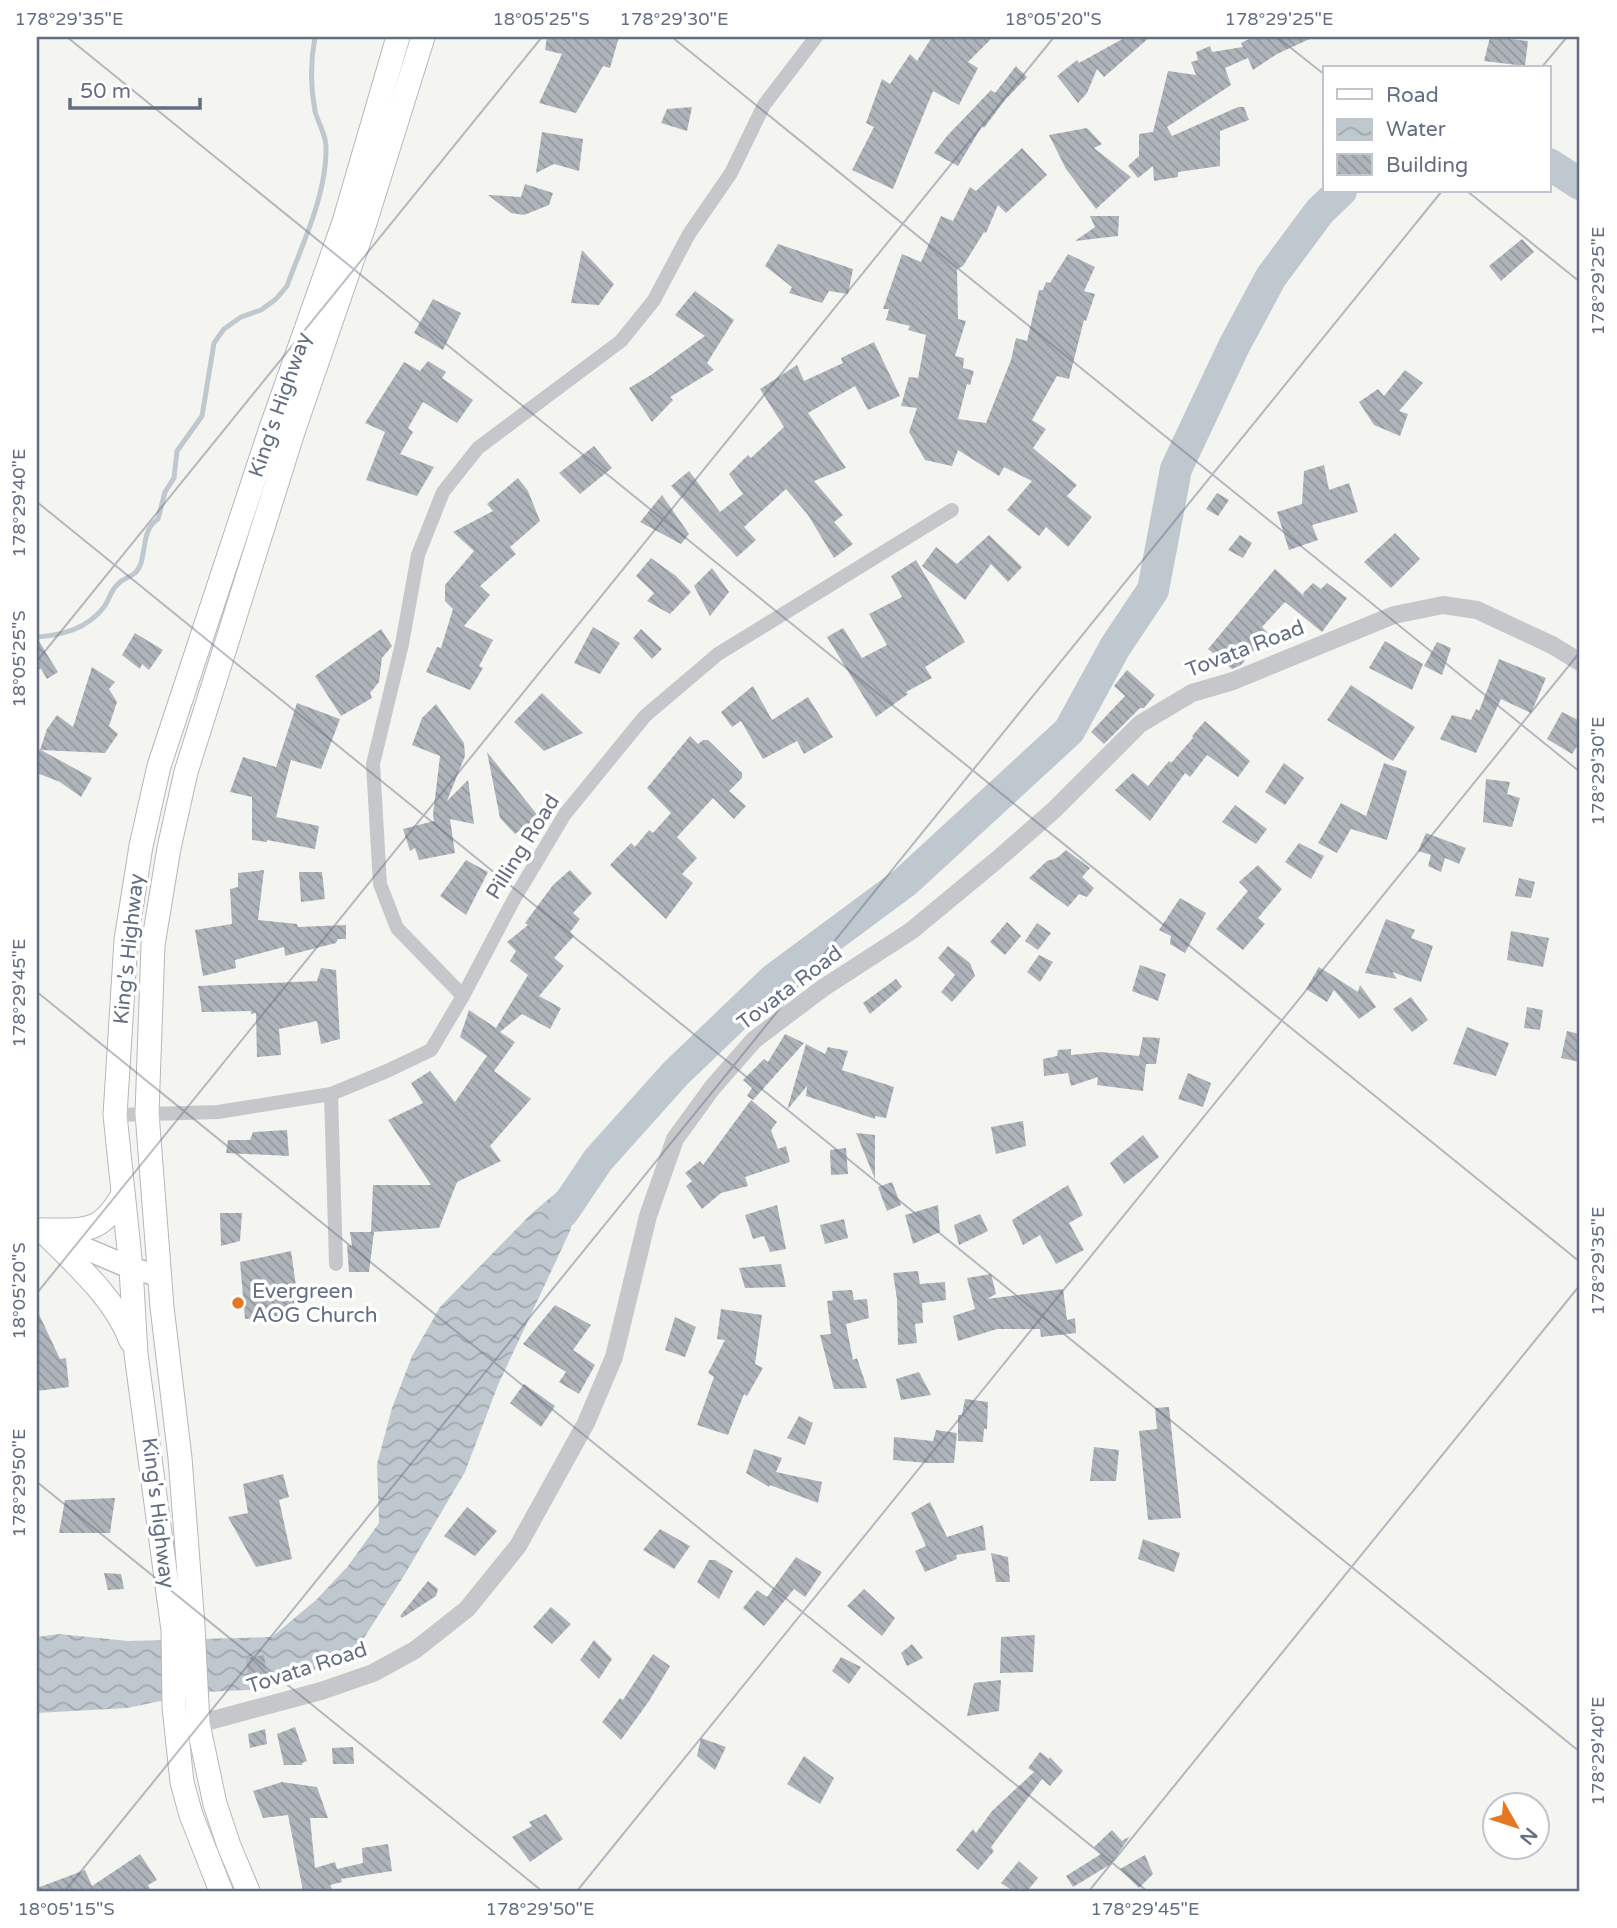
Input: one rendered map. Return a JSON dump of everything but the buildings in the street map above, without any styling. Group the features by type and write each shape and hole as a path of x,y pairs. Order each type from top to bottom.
{"highway":[{"name":"King's Highway","path":"248,1891 215,1804 136,1354 131,1268 115,1115 126,940 141,846 159,766 271,428 344,222 398,37"},
{"name":"King's Highway","path":"221,1891 205,1856 185,1793 174,1707 183,1628 180,1458 160,1276 147,1114 153,945 169,848 186,772 293,432 365,226 423,37"},
{"path":"39,1228 90,1229 103,1222 115,1209 123,1194"},
{"path":"39,1228 97,1286 128,1333 136,1354"}],"main road":[{"path":"39,1228 131,1268 160,1276"}],"street":[{"path":"463,996 397,928 380,884 373,764 402,644 418,555 443,492 478,449 621,341 654,300 689,234 731,173 764,105 816,37"},
{"name":"Pilling Road","path":"115,1115 218,1112 331,1094 431,1050 513,901 565,814 645,716 718,654 952,510"},
{"name":"Tovata Road","path":"198,1716 321,1692 373,1673 415,1650 467,1609 518,1546 586,1423 614,1357 648,1216 676,1139 712,1088 754,1040 823,988 911,931 998,859 1054,810 1140,724 1192,693 1233,681 1394,615 1443,605 1477,610 1552,645 1580,662"},
{"path":"331,1094 336,1264"}],"water":[{"path":"590,1164 570,1231 498,1385 465,1472 362,1641 329,1664 267,1689 204,1692 127,1708 37,1713 37,1637 59,1634 128,1641 272,1637 316,1600 348,1566 379,1523 377,1464 392,1408 412,1356 440,1307 531,1214"}],"waterway":[{"path":"37,637 56,635 90,621 104,607 116,586 137,571 147,533 158,519 165,492 174,478 177,451 202,416 214,343 224,329 241,317 261,310 287,286 313,218 325,165 326,142 315,111 312,92 311,65 315,37"},
{"path":"1550,165 1580,184"},
{"path":"563,1212 598,1160 675,1074 774,979 905,882 1069,731 1115,647 1153,590 1176,469 1234,346 1271,277 1320,211 1340,192"}],"place":[{"name":"Evergreen AOG Church","path":"238,1303"}]}
